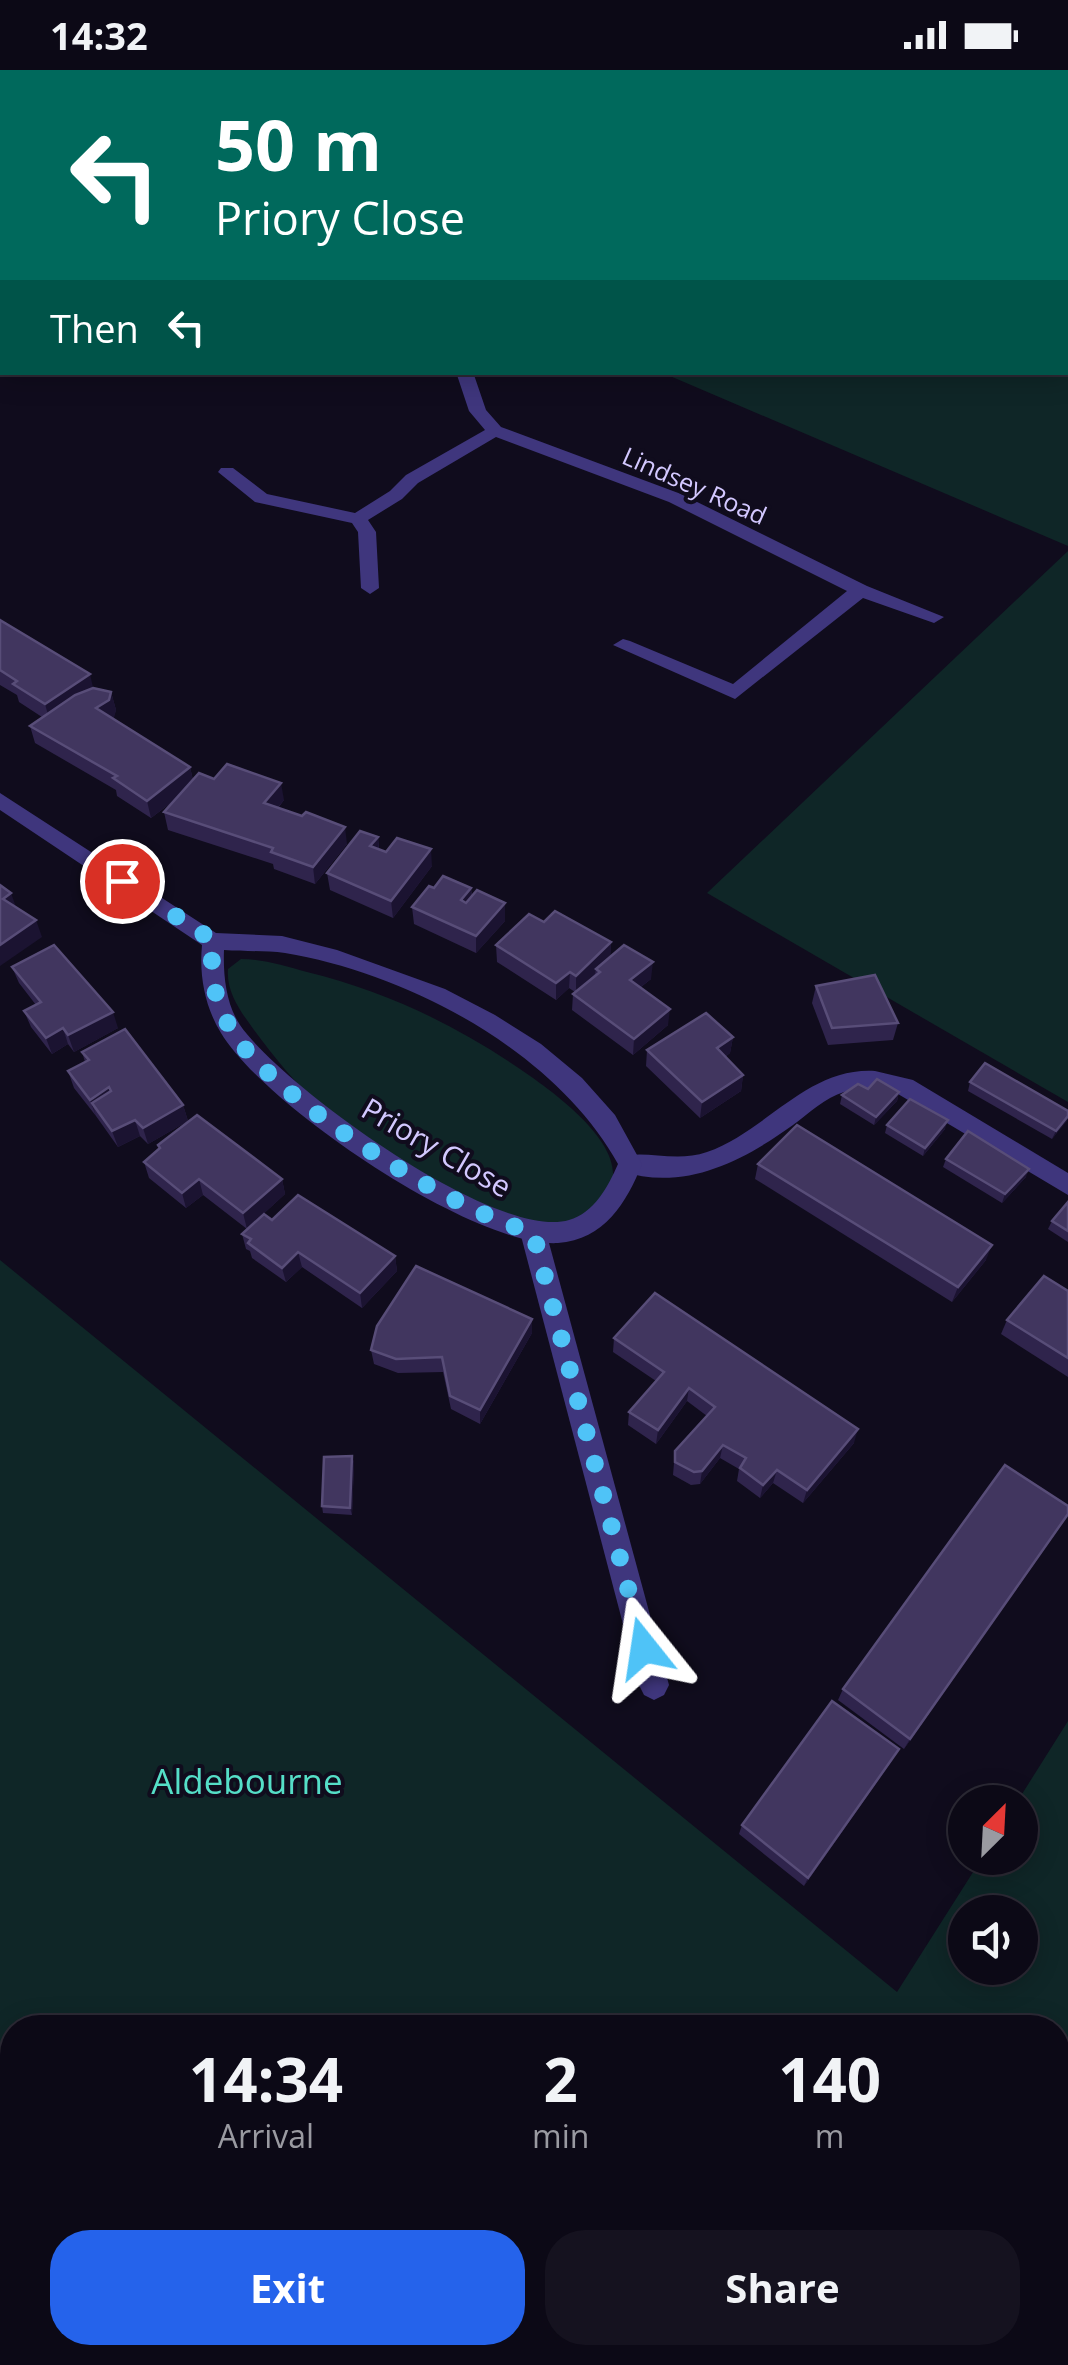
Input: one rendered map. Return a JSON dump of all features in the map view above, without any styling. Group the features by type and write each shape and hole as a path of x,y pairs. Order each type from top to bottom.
{"street":[{"path":"358,519 396,496 412,479 495,432 478,411 465,375"},
{"name":"Lindsey Road","path":"495,432 676,498 860,590 934,617"},
{"path":"226,472 261,498 358,519 367,532 370,588"},
{"path":"623,645 735,692 860,590"},
{"path":"0,800 214,941 262,940 364,966 442,997 498,1028 584,1093 618,1136 630,1164 660,1172 699,1167 726,1156 827,1088 844,1081 874,1078 904,1087 1068,1185"},
{"name":"Priory Close","path":"214,941 210,962 214,987 230,1028 242,1045 296,1096 404,1172 508,1226 533,1232 571,1229 610,1208 630,1164"},
{"path":"533,1232 654,1685"}],"green space":[{"path":"668,375 1068,375 1068,546"},
{"path":"1068,551 1068,1102 707,893"},
{"path":"241,959 282,965 364,989 418,1011 495,1053 556,1096 594,1132 607,1152 613,1172 609,1191 581,1216 543,1226 499,1215 438,1184 337,1120 287,1071 249,1023 232,994 228,969"},
{"name":"Aldebourne","path":"0,1260 897,1992 948,1912 948,1985 1038,1985 1038,1895 959,1895 971,1875 1038,1875 1038,1785 1028,1785 1068,1721 1068,2015 0,2015"}],"building":[{"path":"0,620 90,674 45,704 13,684 17,681 0,670"},
{"path":"93,688 111,692 109,700 96,708 190,767 147,801 113,778 117,776 30,726 75,695"},
{"path":"227,764 281,783 264,803 302,816 306,812 345,827 313,867 271,852 273,848 164,812 199,773 214,779"},
{"path":"360,831 378,837 370,846 386,852 397,838 431,849 391,901 327,873"},
{"path":"443,876 471,888 461,900 466,903 477,890 505,903 476,936 412,907"},
{"path":"0,885 11,893 3,899 36,920 0,945"},
{"path":"555,911 611,942 576,976 570,972 556,983 496,945 529,914 544,922"},
{"path":"54,945 113,1012 68,1035 63,1028 46,1038 24,1011 41,1002 12,967"},
{"path":"624,945 653,962 630,980 670,1009 634,1039 573,994"},
{"path":"875,975 898,1023 832,1028 816,986"},
{"path":"706,1013 733,1037 717,1048 743,1075 702,1102 647,1050"},
{"path":"125,1029 183,1105 143,1128 135,1120 112,1131 92,1103 111,1091 109,1087 90,1100 68,1071 89,1060 82,1052"},
{"path":"985,1063 1068,1111 1068,1116 1056,1131 970,1082"},
{"path":"877,1079 899,1092 876,1117 842,1095 858,1084 868,1089"},
{"path":"910,1099 948,1120 925,1148 887,1125"},
{"path":"197,1115 282,1179 243,1213 199,1179 182,1193 144,1162 160,1148 158,1145"},
{"path":"797,1125 992,1245 958,1287 758,1164"},
{"path":"968,1131 1029,1169 1005,1194 946,1159"},
{"path":"298,1195 395,1256 360,1293 298,1252 282,1268 242,1234 264,1214 272,1220"},
{"path":"1068,1202 1068,1231 1052,1221"},
{"path":"416,1266 532,1319 480,1410 450,1396 442,1357 396,1359 371,1350 377,1326"},
{"path":"1044,1276 1068,1291 1068,1358 1007,1320"},
{"path":"655,1293 858,1429 807,1490 777,1470 763,1485 740,1468 746,1458 723,1445 702,1471 694,1472 675,1462 675,1451 715,1407 689,1388 658,1430 629,1412 664,1372 614,1338"},
{"path":"352,1456 350,1508 322,1506 324,1457"},
{"path":"1005,1465 1068,1506 1068,1514 910,1739 843,1689"},
{"path":"832,1701 899,1749 808,1878 742,1825"}],"route":[{"path":"122,881 214,941 210,962 214,987 230,1028 242,1045 296,1096 404,1172 508,1226 533,1232 644,1648"}]}
